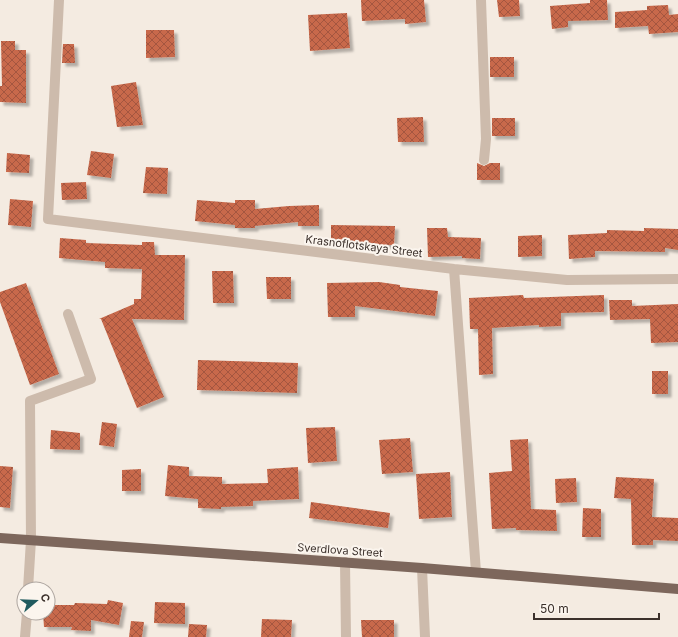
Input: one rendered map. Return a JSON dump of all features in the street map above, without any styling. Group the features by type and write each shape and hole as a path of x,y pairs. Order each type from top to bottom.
{"main road":[{"name":"Sverdlova Street","path":"0,538 345,562 678,589"}],"street":[{"name":"Krasnoflotskaya Street","path":"58,0 48,219 454,269 567,280 678,278"},
{"path":"481,0 486,139 484,160"},
{"path":"454,269 476,572"},
{"path":"28,581 31,540 30,401 91,380 68,314"},
{"path":"345,562 346,637"},
{"path":"422,568 425,637"},
{"path":"25,637 26,621"}],"building":[{"path":"361,0 424,0 426,22 405,24 405,19 362,21"},
{"path":"497,0 519,0 520,16 499,17"},
{"path":"590,0 607,0 608,20 568,21 568,27 552,29 550,6 590,3"},
{"path":"668,5 669,15 678,14 678,32 649,34 648,26 615,28 615,12 647,10 647,6"},
{"path":"347,13 350,48 310,51 308,15"},
{"path":"146,30 174,30 175,57 146,58"},
{"path":"1,41 15,41 15,50 26,50 26,103 0,102 0,86 2,86"},
{"path":"63,44 74,44 75,63 62,63"},
{"path":"490,57 514,57 514,77 490,77"},
{"path":"136,82 143,125 117,127 111,86"},
{"path":"423,117 424,142 398,142 397,118"},
{"path":"492,118 515,118 515,136 492,136"},
{"path":"91,151 114,154 111,178 87,175"},
{"path":"7,153 30,155 29,173 6,172"},
{"path":"477,163 484,166 490,163 500,163 500,180 477,180"},
{"path":"146,167 168,168 167,194 143,193"},
{"path":"86,182 87,199 62,200 61,183"},
{"path":"10,199 33,201 31,227 8,225"},
{"path":"197,200 235,203 235,200 255,200 255,209 319,205 319,226 298,226 298,222 255,226 255,228 235,228 235,225 195,221"},
{"path":"331,225 395,226 394,245 331,244"},
{"path":"427,228 447,228 448,237 481,238 480,259 462,258 462,256 428,257"},
{"path":"644,228 678,229 678,250 665,248 665,252 595,251 595,257 569,259 568,235 607,233 607,230 644,231"},
{"path":"542,235 542,256 518,257 518,236"},
{"path":"60,238 86,240 86,243 142,245 142,242 154,242 155,255 185,255 184,320 132,319 164,397 137,408 101,319 99,319 134,304 134,299 141,299 142,269 105,268 105,262 59,258"},
{"path":"212,271 233,271 234,303 213,303"},
{"path":"266,277 291,277 291,299 267,299"},
{"path":"379,282 400,285 400,287 438,291 435,316 355,306 355,317 328,317 327,283"},
{"path":"26,283 59,374 30,385 0,302 0,292"},
{"path":"523,295 524,298 604,295 604,312 561,313 561,326 539,327 539,325 492,328 493,374 479,375 478,329 470,329 469,298"},
{"path":"609,300 632,300 632,306 678,304 678,342 651,343 650,319 610,320"},
{"path":"198,360 298,363 297,393 197,390"},
{"path":"652,371 668,371 668,394 652,394"},
{"path":"102,422 117,424 114,447 99,445"},
{"path":"335,427 337,461 308,463 306,428"},
{"path":"51,430 80,433 80,450 50,449"},
{"path":"410,438 413,472 382,474 379,440"},
{"path":"528,439 531,509 556,510 557,531 516,530 516,528 492,529 489,473 512,471 510,440"},
{"path":"168,465 189,467 189,476 222,477 222,484 268,483 267,469 298,467 299,499 253,501 253,506 221,507 221,509 198,508 198,499 165,496"},
{"path":"0,466 13,467 10,508 0,507"},
{"path":"141,469 141,491 122,491 122,470"},
{"path":"450,472 452,517 419,519 416,474"},
{"path":"616,477 654,479 652,517 678,518 678,541 653,540 653,545 632,545 631,499 614,498"},
{"path":"576,478 577,502 556,503 555,479"},
{"path":"311,502 390,513 388,528 309,518"},
{"path":"583,508 601,509 601,537 582,537"},
{"path":"108,600 123,603 119,625 91,620 91,631 71,630 72,627 44,627 44,621 56,621 56,605 74,605 75,603 107,604"},
{"path":"155,602 185,603 185,624 154,623"},
{"path":"262,619 292,620 291,637 261,637"},
{"path":"361,620 394,620 394,637 362,637"},
{"path":"131,621 144,622 142,637 129,637"},
{"path":"189,624 207,625 206,637 188,637"}]}
